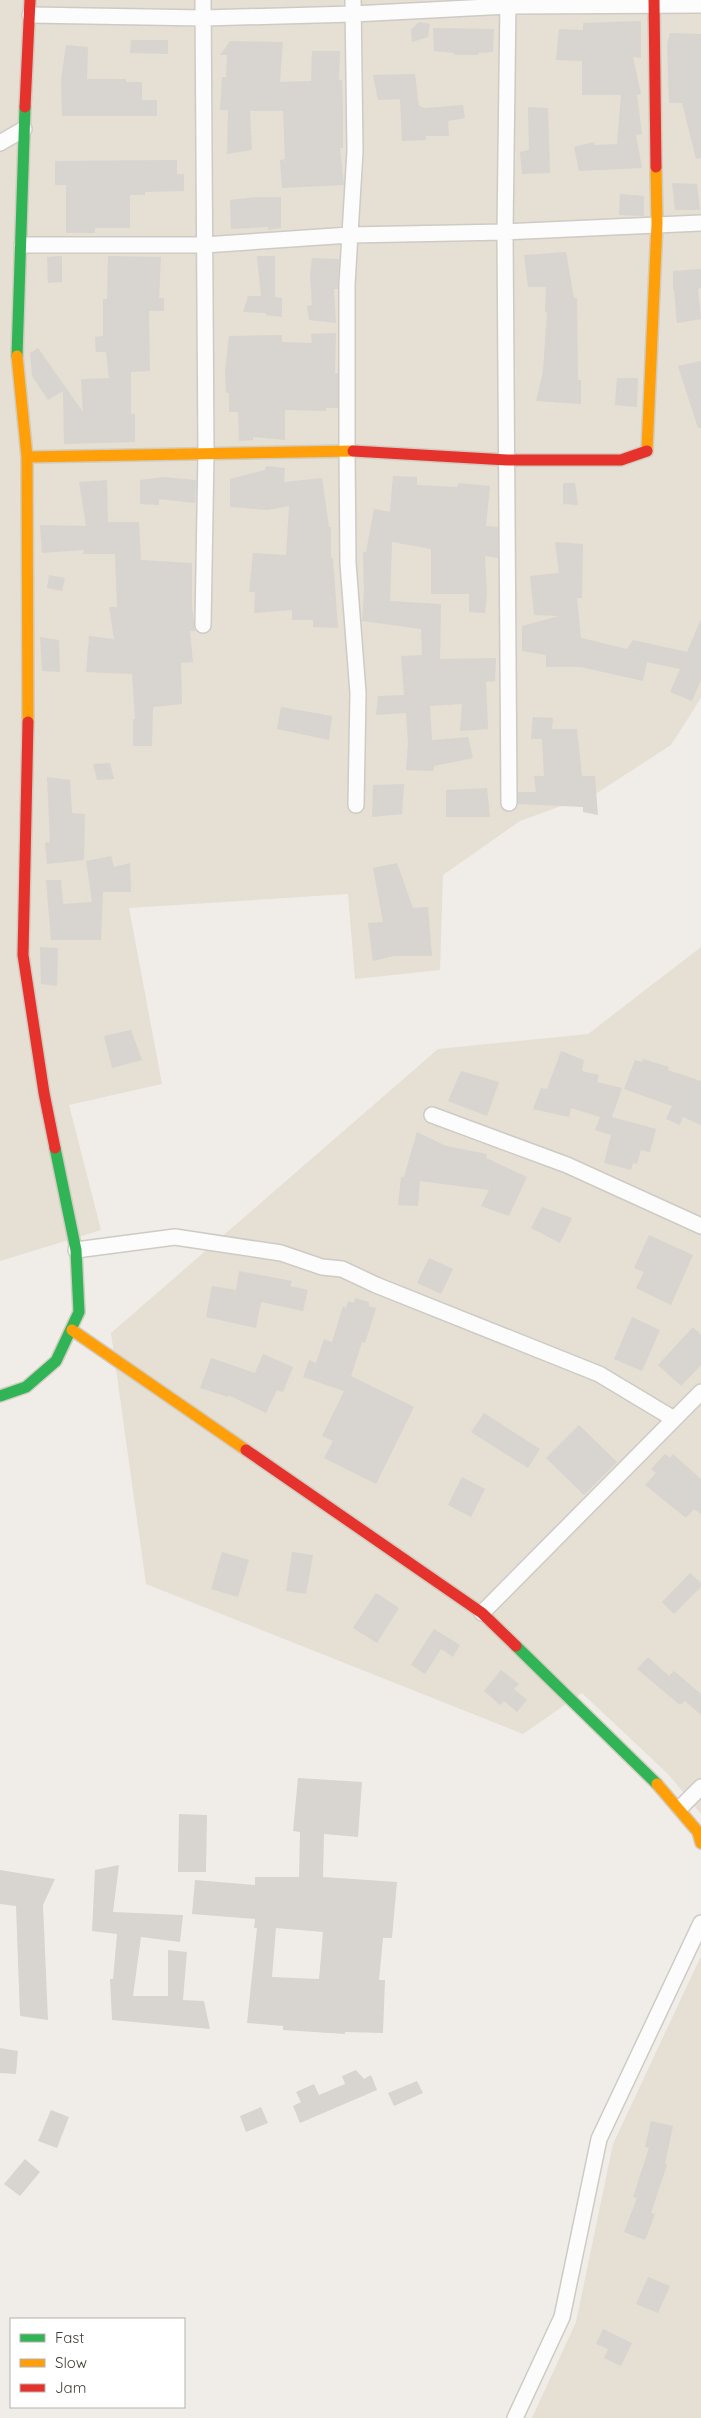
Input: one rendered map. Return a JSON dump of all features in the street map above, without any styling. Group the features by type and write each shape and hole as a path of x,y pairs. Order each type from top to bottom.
{"street":[{"path":"203,0 206,453 204,625"},
{"path":"508,3 506,232 509,803"},
{"path":"0,1396 26,1387 56,1361 79,1312 76,1250 44,1093 23,955 28,777 28,457 17,357 30,7 204,18 353,7 508,3 654,3 701,5"},
{"path":"28,457 347,451 508,460 620,460 648,450 657,224 654,3"},
{"path":"353,7 355,151 347,284 347,451 348,563 358,693 356,805"},
{"path":"0,143 24,129"},
{"path":"22,245 204,244 350,235 506,232 701,223"},
{"path":"432,1114 567,1166 701,1226"},
{"path":"76,1250 174,1237 281,1253 322,1268 342,1269 376,1285 599,1374 674,1419"},
{"path":"72,1330 482,1613 680,1808 698,1832 701,1843"},
{"path":"482,1613 701,1392"},
{"path":"680,1808 701,1786"},
{"path":"515,2418 562,2317 599,2139 701,1923"}],"shaded area":[{"path":"0,0 701,0 701,698 671,745 597,793 520,821 443,875 440,970 355,979 348,894 129,908 162,1084 69,1105 101,1230 0,1261"},
{"path":"701,947 701,1814 669,1775 582,1693 523,1734 146,1584 111,1333 438,1049 588,1034"},
{"path":"701,1956 701,2418 532,2418 576,2322 613,2144"}],"building":[{"path":"641,21 641,58 633,57 641,94 637,95 642,134 636,135 642,168 579,171 574,147 594,142 594,145 617,144 621,95 582,95 582,61 556,60 559,29 583,30 583,23"},
{"path":"419,22 430,24 428,37 412,42 411,30"},
{"path":"433,28 494,29 493,52 478,53 478,55 455,55 454,53 434,51"},
{"path":"670,33 701,34 701,158 696,159 682,103 669,103 667,44"},
{"path":"131,40 168,40 168,54 130,53"},
{"path":"230,41 283,42 280,82 311,81 312,51 340,51 339,80 342,80 343,148 340,148 344,185 282,188 280,160 285,159 283,111 250,111 252,150 227,154 228,110 220,110 222,77 226,77 227,55 220,55"},
{"path":"66,45 88,47 87,79 126,79 126,82 142,82 142,100 157,100 157,116 62,116 61,80"},
{"path":"415,74 419,106 425,108 463,105 465,118 448,121 449,136 426,136 426,140 402,141 400,99 378,100 373,75"},
{"path":"528,107 548,108 550,173 522,174 520,152 529,150"},
{"path":"177,160 177,174 184,174 184,191 145,192 145,195 130,195 130,228 95,228 95,233 66,233 66,185 55,185 55,161"},
{"path":"672,183 697,184 700,210 675,210"},
{"path":"620,194 644,196 644,216 619,215"},
{"path":"281,197 281,228 268,230 268,227 231,229 230,200"},
{"path":"566,252 574,298 577,298 578,380 581,380 581,404 536,401 543,371 547,312 545,312 546,287 528,287 524,255"},
{"path":"62,256 62,282 48,283 47,257"},
{"path":"108,256 161,257 159,298 164,298 164,311 149,311 150,371 131,372 131,414 135,414 135,442 64,444 63,391 48,400 32,376 30,353 38,348 83,412 81,379 109,378 106,352 96,352 95,337 103,336 103,299 107,299"},
{"path":"257,256 275,256 275,297 282,298 282,317 266,315 266,313 243,312 248,296 261,296"},
{"path":"312,258 339,259 338,289 334,289 336,323 309,320 307,306 312,305 310,274"},
{"path":"701,269 701,288 698,289 701,319 677,323 673,271"},
{"path":"336,333 335,373 338,373 338,408 326,408 326,411 285,410 285,440 253,437 253,440 239,441 238,412 229,412 229,393 226,393 225,371 229,336 282,335 282,342 312,343 311,334"},
{"path":"701,361 701,428 698,428 678,366"},
{"path":"617,378 638,378 637,407 615,405"},
{"path":"266,466 285,468 284,482 322,478 329,527 331,527 331,558 333,558 338,628 313,627 313,620 292,620 292,610 254,613 255,592 249,592 253,553 286,555 289,506 267,510 230,507 230,479 265,470"},
{"path":"393,476 417,477 417,485 457,487 459,483 490,486 486,526 498,527 498,558 485,556 487,594 485,613 469,612 469,594 431,594 431,549 392,542 390,601 441,604 440,659 496,658 495,681 486,682 488,729 460,731 462,704 430,706 432,740 468,737 473,758 434,766 433,771 406,770 408,744 406,713 376,715 378,696 404,695 401,656 422,655 421,629 362,621 364,592 363,552 366,552 374,509 390,512"},
{"path":"163,477 196,480 195,503 159,499 159,505 140,504 140,480"},
{"path":"107,480 108,522 139,522 141,560 192,563 192,607 195,631 190,631 193,662 181,663 182,704 153,707 152,746 133,746 133,719 135,719 132,674 86,672 89,636 114,639 109,607 117,607 115,554 83,554 84,550 42,553 40,525 86,526 79,482"},
{"path":"563,483 575,483 578,505 563,504"},
{"path":"555,542 583,544 582,598 577,598 581,638 627,649 633,640 687,652 701,619 701,680 692,701 670,692 680,669 647,662 643,681 581,667 546,667 546,655 522,651 522,626 559,616 534,615 530,576 559,573"},
{"path":"49,575 65,578 62,591 47,588"},
{"path":"40,637 59,640 60,672 42,671"},
{"path":"281,707 332,716 329,740 277,729"},
{"path":"533,717 553,718 552,729 577,729 582,776 595,776 598,815 583,812 583,807 518,804 518,792 536,792 534,776 544,776 542,739 531,739"},
{"path":"110,763 114,779 97,780 93,764"},
{"path":"47,777 70,780 72,813 85,814 84,860 47,864 45,843 50,842"},
{"path":"404,784 402,814 372,817 373,785"},
{"path":"487,788 490,817 446,817 446,790"},
{"path":"111,856 114,867 130,863 131,892 103,892 101,940 51,940 46,880 61,880 63,904 92,902 86,861"},
{"path":"397,863 413,908 428,907 432,956 394,956 373,961 368,923 383,922 373,868"},
{"path":"40,947 58,948 57,986 41,984"},
{"path":"131,1030 142,1060 112,1068 104,1036"},
{"path":"561,1051 584,1060 582,1071 599,1075 597,1082 622,1088 612,1117 656,1129 650,1152 641,1150 637,1164 633,1163 631,1170 604,1163 611,1135 595,1130 600,1117 571,1108 569,1117 533,1109 541,1088 547,1089"},
{"path":"643,1059 669,1067 668,1070 701,1081 701,1125 683,1117 680,1125 666,1119 672,1106 624,1089 635,1060 642,1062"},
{"path":"461,1071 499,1082 487,1116 448,1101"},
{"path":"417,1132 446,1146 487,1154 486,1158 527,1177 509,1216 481,1206 489,1190 420,1181 418,1206 398,1205 401,1177 404,1177"},
{"path":"542,1207 572,1218 560,1243 531,1228"},
{"path":"649,1235 693,1255 671,1305 636,1288 644,1272 634,1268"},
{"path":"429,1258 453,1269 441,1294 417,1283"},
{"path":"239,1271 292,1281 290,1286 308,1290 303,1311 261,1302 256,1328 206,1317 212,1286 236,1290"},
{"path":"355,1298 369,1302 369,1306 376,1308 365,1343 362,1342 351,1376 414,1407 376,1484 324,1458 333,1441 322,1436 344,1391 303,1377 309,1360 316,1363 324,1339 332,1342 343,1306 346,1308 348,1301 354,1303"},
{"path":"632,1317 660,1330 642,1371 614,1359"},
{"path":"693,1327 701,1335 701,1365 681,1386 658,1365"},
{"path":"263,1354 293,1367 283,1392 277,1390 266,1413 228,1395 228,1397 200,1388 211,1358 255,1373"},
{"path":"484,1413 540,1449 528,1468 471,1432"},
{"path":"579,1425 617,1462 584,1495 546,1458"},
{"path":"665,1454 670,1458 673,1454 701,1479 701,1514 694,1509 686,1518 645,1485 656,1473 651,1469"},
{"path":"462,1477 485,1489 471,1517 448,1505"},
{"path":"222,1552 249,1560 238,1597 211,1589"},
{"path":"292,1552 313,1555 306,1594 286,1591"},
{"path":"690,1573 701,1583 701,1587 674,1614 662,1602"},
{"path":"376,1593 399,1608 377,1643 353,1628"},
{"path":"434,1629 460,1645 453,1657 441,1649 425,1674 411,1665"},
{"path":"648,1657 669,1676 674,1671 701,1694 701,1715 685,1701 680,1705 637,1669"},
{"path":"501,1670 519,1684 514,1689 527,1700 517,1712 504,1701 500,1705 484,1691"},
{"path":"298,1778 362,1782 358,1837 324,1834 323,1877 397,1882 392,1938 383,1938 379,1980 385,1980 383,2033 345,2032 345,2034 283,2030 283,2026 247,2023 257,1928 254,1928 255,1919 192,1914 195,1880 255,1885 255,1877 299,1877 300,1832 293,1831","holes":["276,1928 323,1932 319,1979 272,1977"]},
{"path":"179,1814 207,1815 206,1872 178,1872"},
{"path":"119,1865 113,1912 183,1915 180,1942 141,1937 133,1996 168,1996 168,1950 187,1952 183,2000 204,2001 210,2029 112,2020 110,1979 113,1979 117,1934 92,1931 95,1870"},
{"path":"0,1870 55,1879 43,1905 48,2020 20,2016 16,1906 0,1904"},
{"path":"0,2048 18,2051 16,2074 0,2073"},
{"path":"356,2070 364,2079 371,2075 377,2090 300,2123 293,2106 301,2102 296,2092 314,2084 319,2095 345,2084 342,2076"},
{"path":"417,2081 423,2093 394,2106 388,2093"},
{"path":"261,2107 268,2123 246,2132 240,2116"},
{"path":"51,2110 69,2117 57,2148 38,2141"},
{"path":"651,2121 673,2126 665,2164 667,2165 651,2213 655,2214 645,2240 624,2232 637,2198 633,2197 649,2148 645,2147"},
{"path":"25,2159 40,2172 20,2196 4,2184"},
{"path":"648,2277 670,2286 658,2313 636,2304"},
{"path":"603,2329 632,2343 621,2366 604,2358 608,2349 596,2344"}],"traffic: fast":[{"path":"17,356 25,107"},
{"path":"0,1396 26,1387 56,1361 79,1312 76,1250 55,1148"},
{"path":"516,1646 657,1784"}],"traffic: slow":[{"path":"647,451 657,224 656,167"},
{"path":"17,356 27,457 28,722"},
{"path":"27,457 353,451"},
{"path":"72,1330 246,1450"},
{"path":"657,1784 698,1832 701,1843"}],"traffic: jam":[{"path":"25,107 30,0"},
{"path":"654,0 656,167"},
{"path":"353,451 507,460 621,460 647,451"},
{"path":"28,722 23,955 44,1093 55,1148"},
{"path":"246,1450 482,1613 516,1646"}]}
